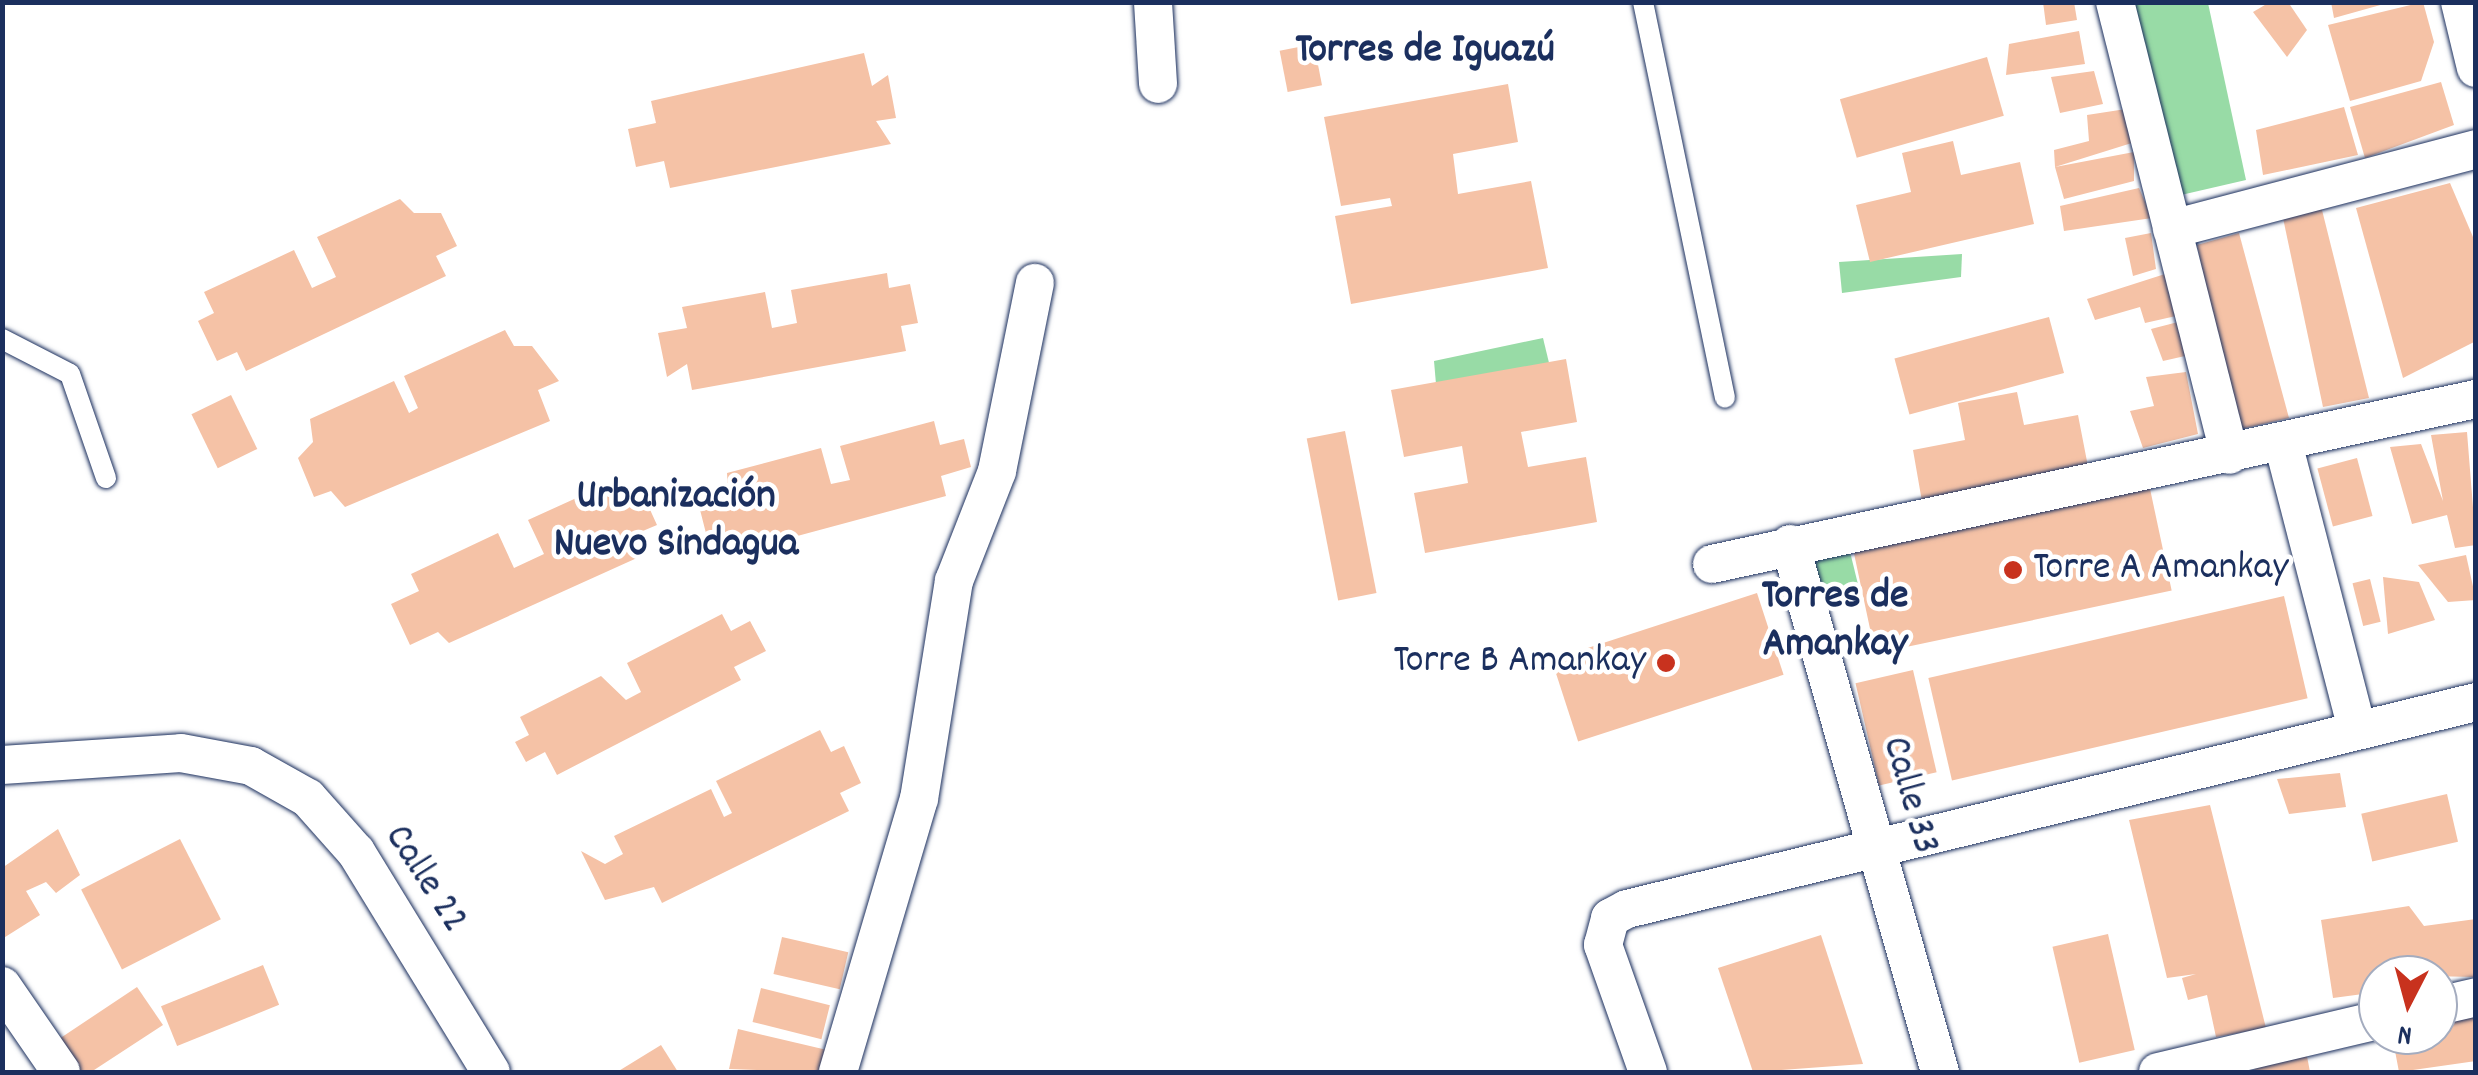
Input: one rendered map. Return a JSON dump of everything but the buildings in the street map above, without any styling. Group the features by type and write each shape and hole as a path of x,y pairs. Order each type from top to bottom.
{"street":[{"path":"1153,2 1158,84"},
{"path":"2115,2 2230,455"},
{"path":"2460,2 2476,68"},
{"path":"2172,230 2476,149"},
{"path":"838,1072 918,799 954,581 997,471 1035,284"},
{"path":"1712,564 1790,544 2230,455 2476,400"},
{"path":"2283,443 2358,730"},
{"name":"Calle 33","path":"1790,544 1940,1072"},
{"path":"1648,1072 1604,945 1610,918 1875,845 2476,702"},
{"name":"Calle 22","path":"2,765 181,752 251,766 308,798 356,852 491,1072"},
{"path":"2,986 61,1072"},
{"path":"2158,1072 2358,1025"}],"lane":[{"path":"1643,2 1725,398"},
{"path":"2,339 70,374 106,478"}],"green space":[{"path":"2133,3 2208,3 2246,180 2181,195"},
{"path":"1962,254 1961,277 1842,293 1839,262"},
{"path":"1543,338 1550,367 1436,384 1434,361"},
{"path":"1849,548 1860,593 1821,602 1810,558"}],"place":[{"name":"Torre A Amankay","path":"2013,570"},
{"name":"Torre B Amankay","path":"1666,663"}],"district":[{"name":"Torres de Iguazú","path":"1425,52"},
{"name":"Urbanización Nuevo Sindagua","path":"676,522"},
{"name":"Torres de Amankay","path":"1835,622"}]}
